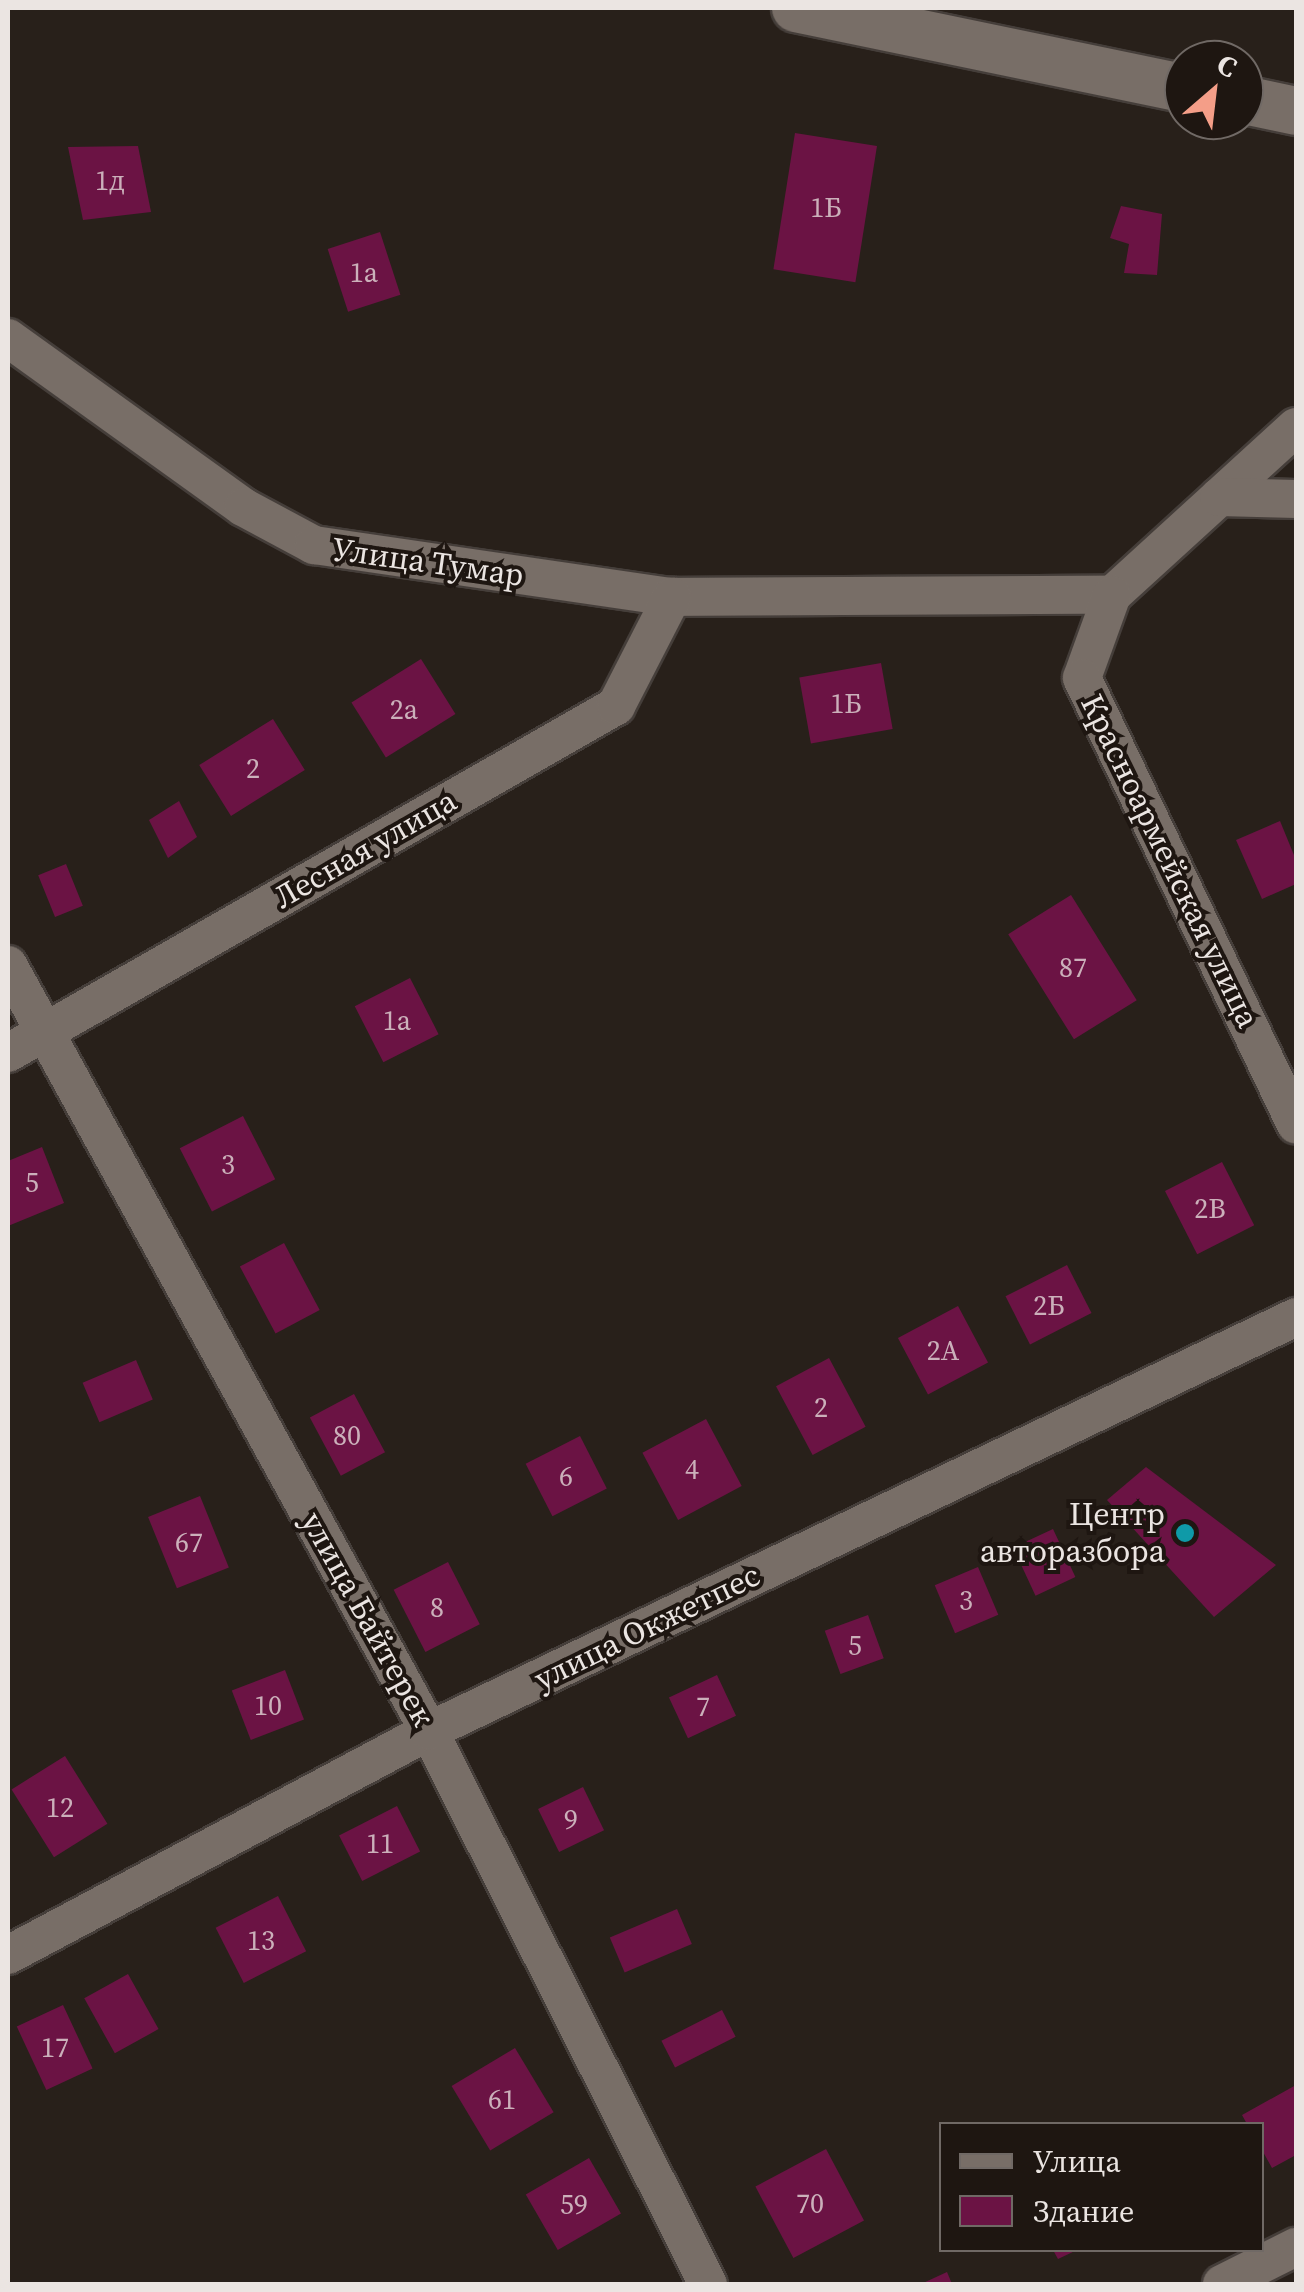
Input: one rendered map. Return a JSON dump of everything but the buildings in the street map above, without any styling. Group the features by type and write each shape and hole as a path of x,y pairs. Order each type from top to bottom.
{"street":[{"path":"801,8 1164,84"},
{"path":"1264,104 1296,111"},
{"name":"Улица Тумар","path":"8,338 243,508 314,545 672,597 1112,596"},
{"path":"1112,596 1296,427"},
{"path":"1219,497 1296,499"},
{"name":"Красноармейская улица","path":"1112,596 1082,678 1296,1124"},
{"name":"Лесная улица","path":"8,1052 616,706 672,597"},
{"name":"улица Байтерек","path":"8,965 429,1730 708,2284"},
{"name":"улица Окжетпес","path":"8,1956 429,1730 1296,1317"},
{"path":"1222,2284 1296,2247"}],"place":[{"name":"Центр авторазбора","path":"1185,1533"}]}
